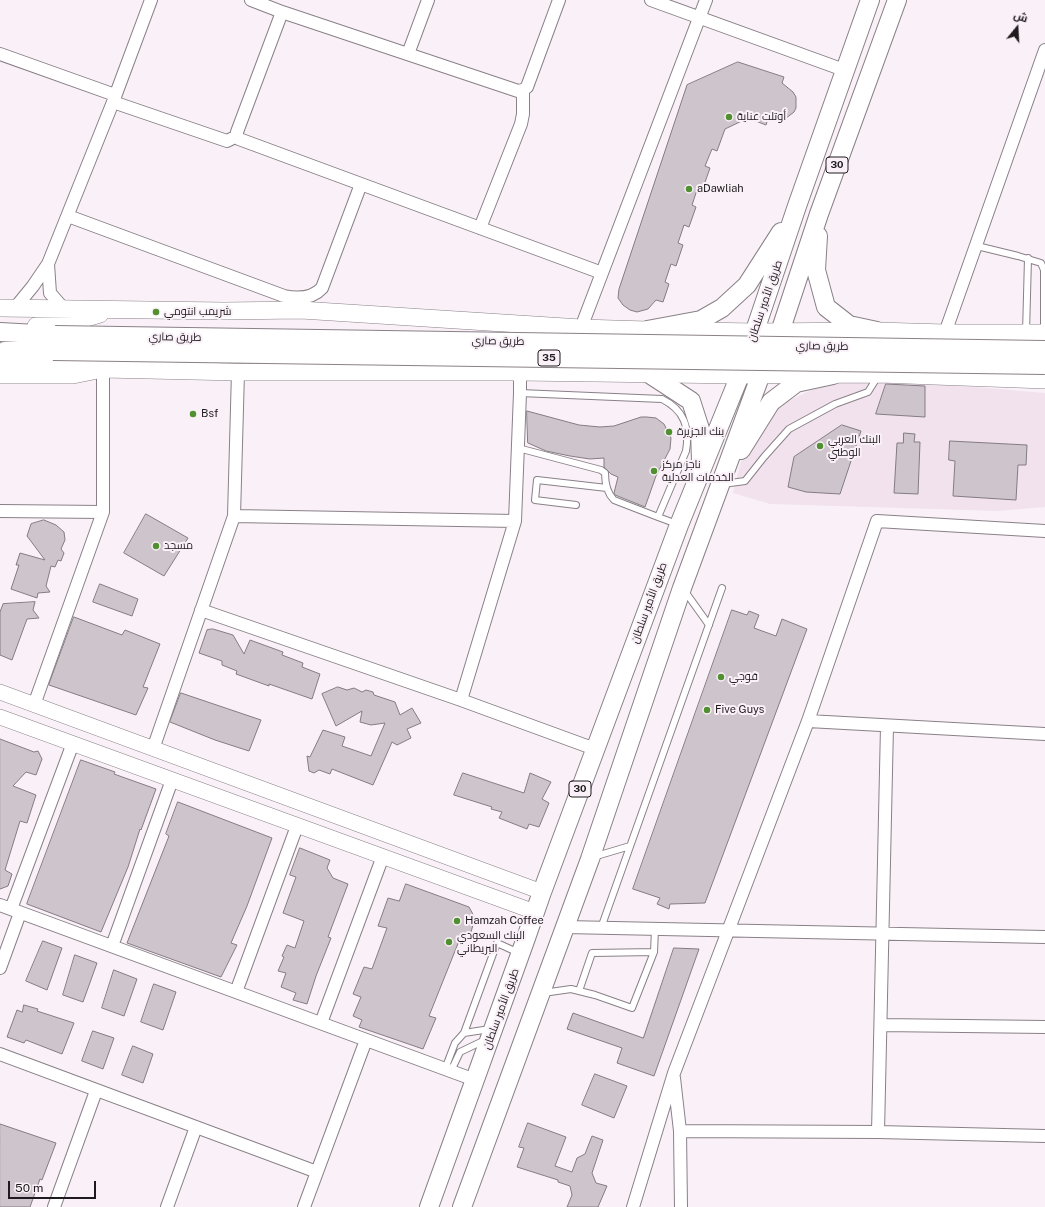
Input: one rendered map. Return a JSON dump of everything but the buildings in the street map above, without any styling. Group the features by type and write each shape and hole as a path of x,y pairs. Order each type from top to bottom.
{"main road":[{"name":"طريق الأمير سلطان","path":"429,1207 595,749 679,525 740,375 844,70 870,0"},
{"name":"طريق الأمير سلطان","path":"462,1207 590,859 682,588 761,374 780,332 819,214 897,0"},
{"path":"647,330 701,320 722,308 747,286 797,206"},
{"path":"819,214 816,270 826,307 849,325 877,331"},
{"path":"7,308 224,311 301,310 581,328 754,332 877,331 1026,333 1045,339"},
{"path":"0,326 58,326 117,309"},
{"path":"647,330 708,342 715,345 718,353 714,361 708,365 648,373"},
{"path":"877,331 822,341 814,350 814,353 824,366 880,374"},
{"name":"طريق صاري","path":"0,332 54,343 1045,365"},
{"name":"طريق صاري","path":"0,352 54,343 1045,339"},
{"path":"0,362 103,369 238,372 520,372 740,375 880,374 1045,380"},
{"path":"0,375 73,375 103,369"},
{"path":"648,373 691,401 700,429 701,471"},
{"path":"720,485 772,402 796,383 833,375"}],"street":[{"path":"7,308 33,286 48,264 151,0"},
{"path":"251,0 282,12 518,91 527,87 559,0"},
{"path":"408,54 428,0"},
{"path":"651,0 844,70"},
{"path":"581,328 706,0"},
{"path":"237,136 237,132 282,12"},
{"path":"945,333 1045,50"},
{"path":"0,54 227,141 237,136"},
{"path":"480,228 522,124 524,114 523,90"},
{"path":"237,136 240,139 602,273"},
{"path":"68,216 284,296 303,298 315,294 322,288 361,184"},
{"path":"48,264 50,293 63,308"},
{"path":"34,705 103,512 103,369"},
{"path":"153,749 234,516 238,372"},
{"path":"462,700 515,521 520,372"},
{"path":"0,511 103,512"},
{"path":"234,516 515,521"},
{"path":"634,1207 674,1073 808,721 877,521 1045,532"},
{"path":"201,610 462,700 595,749"},
{"path":"0,692 542,892"},
{"path":"0,717 535,912"},
{"path":"808,721 1045,734"},
{"path":"878,1132 887,726"},
{"path":"0,968 10,909 73,743"},
{"path":"112,946 172,780"},
{"path":"352,845 359,825"},
{"path":"236,992 297,826"},
{"path":"321,1023 383,856"},
{"path":"10,909 475,1080"},
{"path":"565,927 1045,937"},
{"path":"881,1025 1045,1027"},
{"path":"304,1207 366,1040"},
{"path":"0,1054 317,1172"},
{"path":"674,1073 680,1131 680,1207"},
{"path":"54,1207 96,1091"},
{"path":"167,1207 196,1127"},
{"path":"680,1131 878,1132 1045,1136"}],"lane":[{"path":"977,246 1028,258 1041,263 1044,270 1045,339"},
{"path":"1026,333 1028,258"},
{"path":"720,485 746,481 764,457 789,429 835,404 868,392 880,374"},
{"path":"520,393 662,399 672,404 680,413 686,426 688,439 686,450 658,517"},
{"path":"518,448 601,470 605,473 605,483 610,496 614,500 679,525"},
{"path":"576,505 535,500 537,480 607,488"},
{"path":"682,588 709,625"},
{"path":"601,928 722,588"},
{"path":"590,859 630,846"},
{"path":"540,993 571,989 632,1008 654,952 655,929"},
{"path":"448,1070 455,1043 464,1034 497,943 521,954"},
{"path":"579,991 592,953 654,952"},
{"path":"464,1034 492,1033"},
{"path":"448,1070 460,1052 492,1033"}],"shaded area":[{"path":"894,380 1045,393 1045,507 998,511 770,504 733,493 748,433 777,406 829,382"}],"place":[{"name":"أوتلت عناية","path":"729,117"},
{"name":"aDawliah","path":"689,189"},
{"name":"شريمب انتومي","path":"156,312"},
{"name":"Bsf","path":"193,414"},
{"name":"بنك الجزيرة","path":"669,432"},
{"name":"البنك العربي الوطني","path":"820,446"},
{"name":"ناجز مركز الخدمات العدلية","path":"654,471"},
{"name":"مسجد","path":"156,546"},
{"name":"فوجي","path":"721,677"},
{"name":"Five Guys","path":"707,710"},
{"name":"Hamzah Coffee","path":"457,921"},
{"name":"البنك السعودي البريطاني","path":"449,942"}]}
